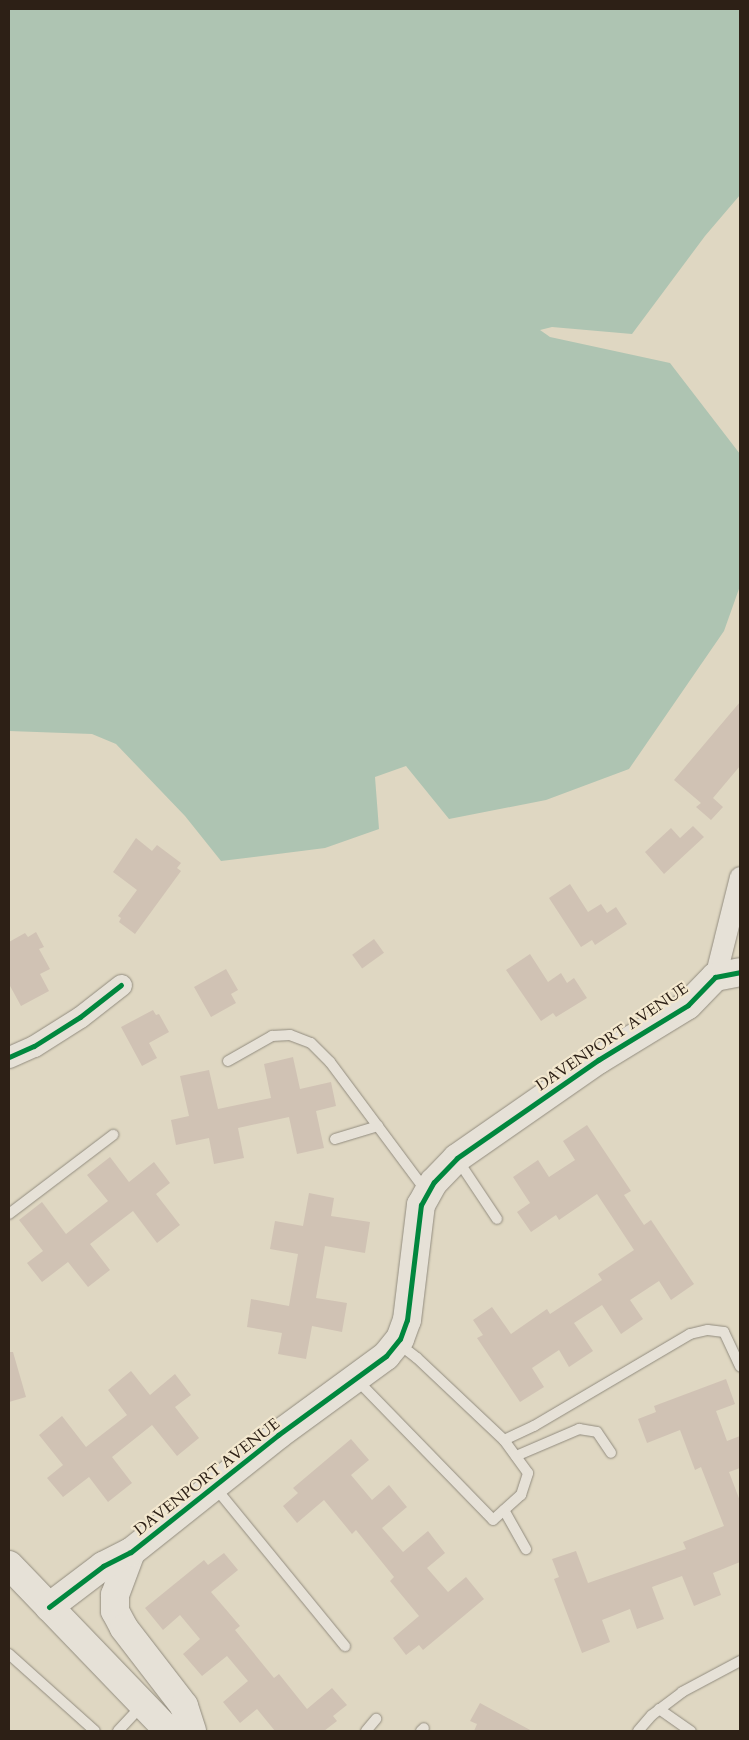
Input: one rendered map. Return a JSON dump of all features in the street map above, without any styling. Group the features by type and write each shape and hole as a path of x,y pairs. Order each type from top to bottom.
{"street":[{"path":"728,975 740,877"},
{"name":"DAVENPORT AVENUE","path":"49,1607 103,1566 131,1552 214,1486 386,1356 397,1342 407,1320 421,1205 427,1193 457,1158 598,1060 688,1004 728,975"},
{"path":"9,1057 34,1046 80,1017 121,985"},
{"name":"DAVENPORT AVENUE","path":"131,1552 114,1595 115,1611 124,1628 184,1706 192,1731"},
{"path":"9,1565 141,1706 169,1731"}],"lane":[{"path":"228,1061 272,1036 290,1035 311,1043 330,1062 427,1193"},
{"path":"335,1139 378,1126"},
{"path":"9,1214 113,1135"},
{"path":"457,1158 497,1219"},
{"path":"504,1440 534,1426 690,1334 708,1330 724,1332 740,1367"},
{"path":"356,1379 493,1520 521,1495 528,1473 504,1440 418,1358 397,1342"},
{"path":"516,1456 579,1429 597,1432 611,1453"},
{"path":"214,1486 345,1646"},
{"path":"504,1510 526,1549"},
{"path":"9,1654 95,1731"},
{"path":"638,1731 659,1710 682,1692 740,1660"},
{"path":"118,1731 141,1706"},
{"path":"659,1710 691,1731"},
{"path":"366,1731 376,1719"}],"shaded area":[{"path":"9,9 740,9 740,195 705,236 632,334 552,327 540,330 550,337 670,363 740,454 740,586 724,631 629,769 546,800 449,819 406,766 375,777 379,829 325,848 221,861 185,816 116,744 92,734 9,731"}],"building":[{"path":"740,702 740,766 713,798 723,807 711,820 696,807 701,803 674,780"},
{"path":"693,826 704,837 664,874 645,852 671,828 680,838"},
{"path":"136,838 152,851 157,845 181,863 177,868 181,871 135,934 119,922 121,918 118,916 137,890 113,872"},
{"path":"570,884 588,912 601,904 607,913 616,907 627,924 595,945 592,940 581,947 549,898"},
{"path":"36,932 44,947 39,949 50,969 40,974 49,991 21,1006 9,984 9,942 25,933 28,937"},
{"path":"374,939 384,953 362,969 352,955"},
{"path":"530,954 548,982 561,973 567,983 574,978 587,998 556,1017 553,1013 541,1021 506,970"},
{"path":"226,969 238,990 231,994 236,1003 211,1017 194,987"},
{"path":"153,1010 156,1015 159,1014 169,1032 149,1043 157,1058 142,1066 121,1027"},
{"path":"293,1057 300,1089 331,1082 336,1106 316,1111 324,1148 297,1154 289,1117 238,1128 244,1158 214,1164 209,1138 176,1145 171,1120 189,1116 180,1076 209,1070 218,1109 271,1098 264,1064"},
{"path":"587,1125 631,1191 624,1195 644,1225 651,1220 694,1284 671,1300 659,1281 630,1300 643,1319 621,1334 602,1305 574,1323 593,1351 569,1367 559,1350 532,1368 544,1387 520,1402 477,1338 483,1335 473,1320 492,1307 511,1334 547,1309 550,1314 602,1280 598,1274 634,1250 597,1194 559,1220 556,1215 531,1232 517,1212 530,1203 513,1177 538,1160 549,1177 575,1160 563,1141"},
{"path":"110,1157 129,1182 154,1162 170,1183 156,1194 180,1225 157,1243 133,1211 90,1244 110,1270 88,1287 68,1262 42,1282 27,1263 43,1251 19,1220 42,1202 66,1234 108,1201 87,1175"},
{"path":"309,1193 334,1198 331,1216 370,1222 365,1253 325,1246 316,1298 347,1303 342,1332 312,1326 306,1359 278,1354 282,1333 247,1327 251,1299 289,1306 298,1254 270,1249 275,1221 303,1226"},
{"path":"9,1352 13,1352 26,1397 9,1402"},
{"path":"131,1371 150,1395 175,1374 191,1395 175,1407 199,1438 177,1456 152,1425 112,1457 132,1483 108,1502 89,1477 63,1497 47,1478 63,1465 39,1435 62,1416 86,1447 127,1415 108,1390"},
{"path":"726,1379 735,1404 716,1411 727,1441 740,1436 740,1468 729,1472 740,1501 740,1562 713,1573 721,1595 694,1606 682,1576 652,1587 664,1619 637,1629 630,1609 602,1620 610,1642 582,1653 554,1579 559,1577 552,1559 576,1551 588,1583 686,1549 683,1542 724,1526 701,1467 695,1470 680,1430 647,1443 638,1419 656,1412 654,1406"},
{"path":"351,1439 369,1460 351,1475 372,1500 389,1485 407,1507 382,1528 403,1552 428,1531 445,1553 427,1568 448,1592 466,1577 484,1599 423,1650 419,1645 406,1655 393,1638 419,1616 390,1581 394,1577 356,1530 352,1534 324,1500 297,1523 283,1506 298,1493 293,1488"},
{"path":"224,1553 238,1570 211,1592 240,1626 235,1630 274,1678 279,1674 307,1709 332,1688 347,1705 333,1716 337,1721 324,1731 275,1731 257,1709 240,1723 223,1702 248,1681 227,1656 202,1676 183,1654 200,1639 180,1615 163,1630 145,1608 204,1560 208,1565"},
{"path":"480,1703 532,1731 474,1731 477,1724 470,1721"}],"cycle path":[{"path":"49,1607 103,1566 131,1552 278,1435 386,1356 400,1339 407,1320 421,1205 434,1182 457,1158 598,1060 688,1005 715,977 740,972"},
{"path":"9,1057 34,1046 80,1017 121,985"}]}
